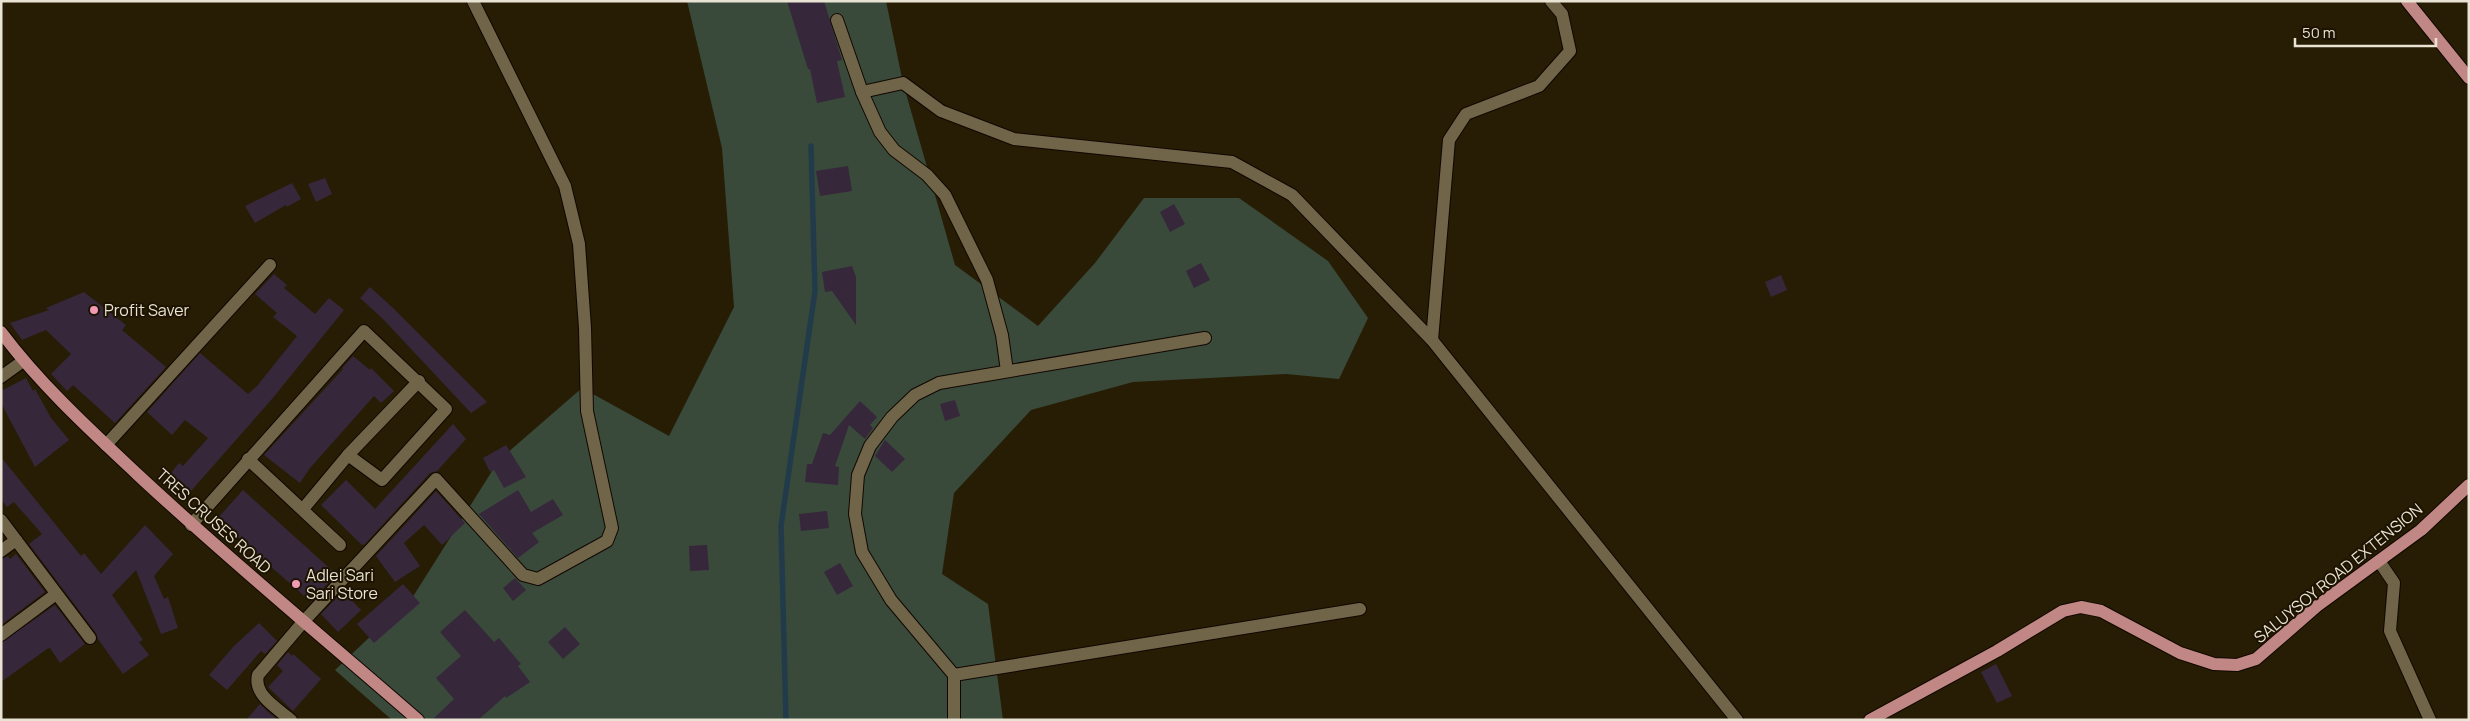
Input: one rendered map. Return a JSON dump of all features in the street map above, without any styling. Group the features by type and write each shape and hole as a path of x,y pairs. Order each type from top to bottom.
{"main road":[{"path":"2407,1 2469,78"},
{"name":"TRES CRUSES ROAD","path":"1,332 23,361 106,445 191,524 418,720"},
{"name":"SALUYSOY ROAD EXTENSION","path":"1870,720 1997,651 2063,611 2081,607 2101,611 2180,654 2214,664 2237,665 2256,659 2317,606 2421,530 2469,485"}],"street":[{"path":"291,720 260,692 256,685 258,675 304,621 436,479 523,576 538,580 607,542 612,528 586,411 585,328 579,244 565,186 473,1"},
{"path":"1432,340 1449,140 1466,114 1539,86 1570,51 1562,14 1551,1"},
{"path":"837,20 862,92 880,132 894,150 927,175 945,195 988,280 1002,335 1007,371"},
{"path":"862,92 903,83 941,111 1014,139 1232,162 1292,194 1432,340 1737,720"},
{"path":"106,445 270,265"},
{"path":"191,524 248,458 364,331 419,381 446,409 382,480 348,455"},
{"path":"954,720 954,675 890,600 862,552 855,514 858,475 870,446 892,417 915,395 939,383 1205,338"},
{"path":"1,377 23,361"},
{"path":"303,509 348,455 419,381"},
{"path":"248,458 340,545"},
{"path":"1,520 90,638"},
{"path":"1,551 16,540"},
{"path":"2379,561 2394,583 2390,631 2430,720"},
{"path":"1,635 56,594"},
{"path":"954,675 1360,609"}],"green space":[{"path":"687,1 886,1 903,83 955,265 1038,326 1095,263 1144,198 1239,198 1328,261 1368,318 1339,379 1286,374 1133,382 1031,410 954,493 942,574 988,604 1003,720 392,720 335,670 414,595 499,460 582,388 669,436 734,307 722,148"}],"building":[{"path":"787,1 824,1 842,60 837,61 845,97 817,103 810,69 808,69"},
{"path":"848,166 852,191 820,196 816,171"},
{"path":"325,178 332,194 316,202 308,184"},
{"path":"292,183 301,199 287,207 286,205 255,223 245,206"},
{"path":"1174,204 1185,224 1170,232 1160,212"},
{"path":"1201,263 1210,280 1194,288 1186,271"},
{"path":"852,266 856,277 856,325 832,291 825,292 822,272"},
{"path":"274,274 287,285 284,288 315,314 329,298 344,310 272,399 184,499 164,482 179,463 183,466 208,438 185,420 172,435 147,412 200,353 248,394 257,386 297,336 273,317 277,313 255,294"},
{"path":"1781,275 1787,290 1771,297 1765,282"},
{"path":"370,287 487,402 471,413 383,319 360,298"},
{"path":"84,292 126,325 122,330 166,367 115,423 73,385 67,391 51,374 71,354 46,330 22,340 10,323 49,310 46,308"},
{"path":"353,356 370,370 371,368 394,391 381,403 374,396 310,468 300,483 264,455"},
{"path":"26,378 33,391 35,389 51,418 69,440 35,467 1,403 1,391"},
{"path":"955,400 960,416 945,421 940,404"},
{"path":"860,401 877,417 870,425 873,428 865,439 849,425 835,466 839,467 838,485 805,482 807,464 812,464 823,433 830,435"},
{"path":"453,424 466,439 437,471 430,473 365,544 362,545 321,505 346,480 375,509"},
{"path":"885,440 905,459 892,472 875,456"},
{"path":"506,445 526,477 504,488 494,470 490,472 483,458"},
{"path":"1,457 81,556 84,553 101,574 145,525 173,554 154,576 164,599 168,597 178,628 161,634 136,570 112,595 143,640 139,642 149,655 123,674 98,639 96,633 29,544 42,534 14,502 7,507 1,499"},
{"path":"243,490 336,574 311,602 217,519"},
{"path":"518,490 531,512 553,499 563,515 532,533 539,542 518,558 479,514"},
{"path":"436,491 465,523 442,545 424,525 404,543 420,566 395,582 376,556"},
{"path":"827,511 829,528 801,531 799,514"},
{"path":"707,545 709,570 690,571 689,546"},
{"path":"16,554 45,592 1,625 1,559 8,556 10,559"},
{"path":"840,563 853,586 837,595 824,572"},
{"path":"515,578 526,590 513,601 503,588"},
{"path":"403,584 420,603 374,643 357,624"},
{"path":"343,591 361,610 338,632 321,614"},
{"path":"55,605 85,644 60,663 50,648 47,649 1,682 1,643"},
{"path":"465,610 494,642 499,638 521,664 518,666 530,682 506,698 505,696 478,720 432,720 454,699 436,678 461,656 440,632"},
{"path":"259,623 277,641 265,654 261,651 227,690 209,675 233,647"},
{"path":"565,627 580,644 563,659 548,642"},
{"path":"288,652 292,656 293,654 321,679 293,711 268,687 283,671 277,665"},
{"path":"1996,664 2012,696 1997,703 1981,672"},
{"path":"260,704 268,712 278,720 246,720"}],"waterway":[{"path":"786,720 781,526 815,291 811,146"}],"place":[{"name":"Profit Saver","path":"94,310"},
{"name":"Adlei Sari Sari Store","path":"296,584"}]}
